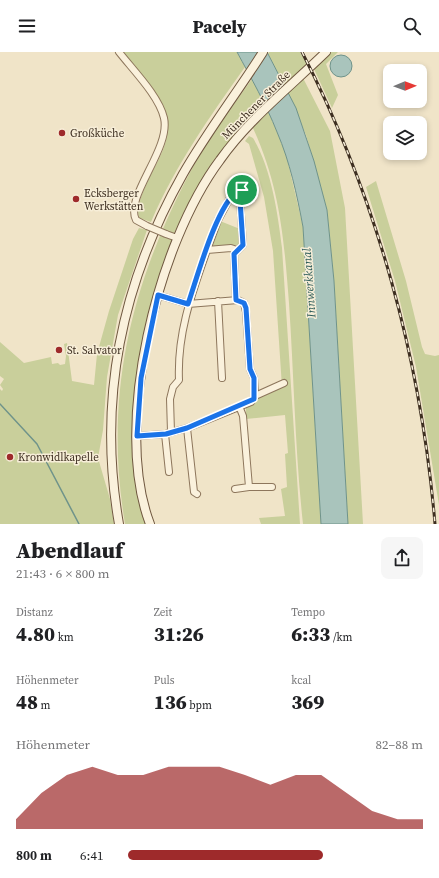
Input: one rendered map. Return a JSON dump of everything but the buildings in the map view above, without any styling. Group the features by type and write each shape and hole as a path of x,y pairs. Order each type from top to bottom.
{"street":[{"path":"119,52 152,94 161,111 165,123 162,145 146,176 134,211 136,220 177,238"},
{"path":"119,524 111,452 112,403 119,341 127,306 150,242 183,174 203,141 263,52"},
{"name":"Münchener Straße","path":"150,524 140,479 137,436 141,378 158,295 177,238 210,174 220,159 253,121 326,52"},
{"path":"169,472 168,433 170,399 173,387 179,380 179,346 188,304 206,250 218,220 232,196 238,190 242,190 244,197 240,200 243,245 241,249 237,250 234,254 236,300"},
{"path":"234,195 240,200"},
{"path":"206,250 232,248 237,250"},
{"path":"158,295 188,304 236,300 244,303 246,308 250,369 254,378 255,396"},
{"path":"218,302 222,378"},
{"path":"137,436 168,433 187,428 252,401 255,396 284,383"},
{"path":"239,406 243,416 249,487"},
{"path":"187,428 194,492 198,494"},
{"path":"235,489 249,487 272,487"}],"green space":[{"path":"123,52 237,52 245,67 206,123 182,161 160,201 151,222 139,218 138,210 144,190 166,140 168,128 167,118"},
{"path":"269,52 300,52 308,66 285,86 268,54"},
{"path":"331,52 338,52 326,64 338,95 332,108 314,69"},
{"path":"303,78 330,131 345,208 363,524 348,524 334,281 327,210 306,135 288,93"},
{"path":"252,79 266,105 189,206 175,231 149,319 136,471 141,509 147,524 125,524 119,478 118,433 120,389 126,346 136,304 150,262 167,220 187,178 209,140"},
{"path":"266,113 269,113 286,154 303,227 321,524 303,524 296,441 289,303 283,235 275,192 262,150 253,128 254,125"},
{"path":"249,136 253,138 265,163 276,206 282,248 300,524 261,524 259,518 285,516 281,489 287,487 285,454 288,453 285,415 246,419 246,405 253,403 257,398 282,387 273,251 264,197 249,144 245,141"},
{"path":"376,181 406,281 422,347 425,354 435,356 439,355 439,505 416,367 395,281 366,187"},
{"path":"220,221 240,229 239,245 209,247"},
{"path":"139,228 147,230 118,315 107,377 103,430 98,458 110,499 114,524 0,524 0,389 2,391 3,389 0,385 4,379 0,376 0,342 24,363 51,357 52,364 58,363 60,365 65,364 66,356 64,344 67,343 72,381 94,385 97,354 109,311 133,239"}],"water":[{"name":"Innwerkkanal","path":"237,52 267,52 296,108 314,161 327,210 334,281 348,524 321,524 303,227 293,179 282,143 263,101"},
{"path":"341,55 349,58 352,66 349,74 341,77 333,74 330,66 333,58"}],"waterway":[{"path":"0,404 37,444 79,524"}],"railway":[{"path":"302,52 329,107 352,164 373,222 391,281 407,341 419,402 435,524"}],"place":[{"name":"Großküche","path":"62,133"},
{"name":"Ecksberger Werkstätten","path":"76,199"},
{"name":"St. Salvator","path":"59,350"},
{"name":"Kronwidlkapelle","path":"10,457"}],"route":[{"path":"241,189 242,190 244,191 244,197 240,200 243,245 241,249 234,252 236,300 244,303 245,305 250,369 254,378 254,399 187,428 166,434 137,436 141,378 150,326 158,295 188,304 207,246 218,220 235,192 241,189"}]}
